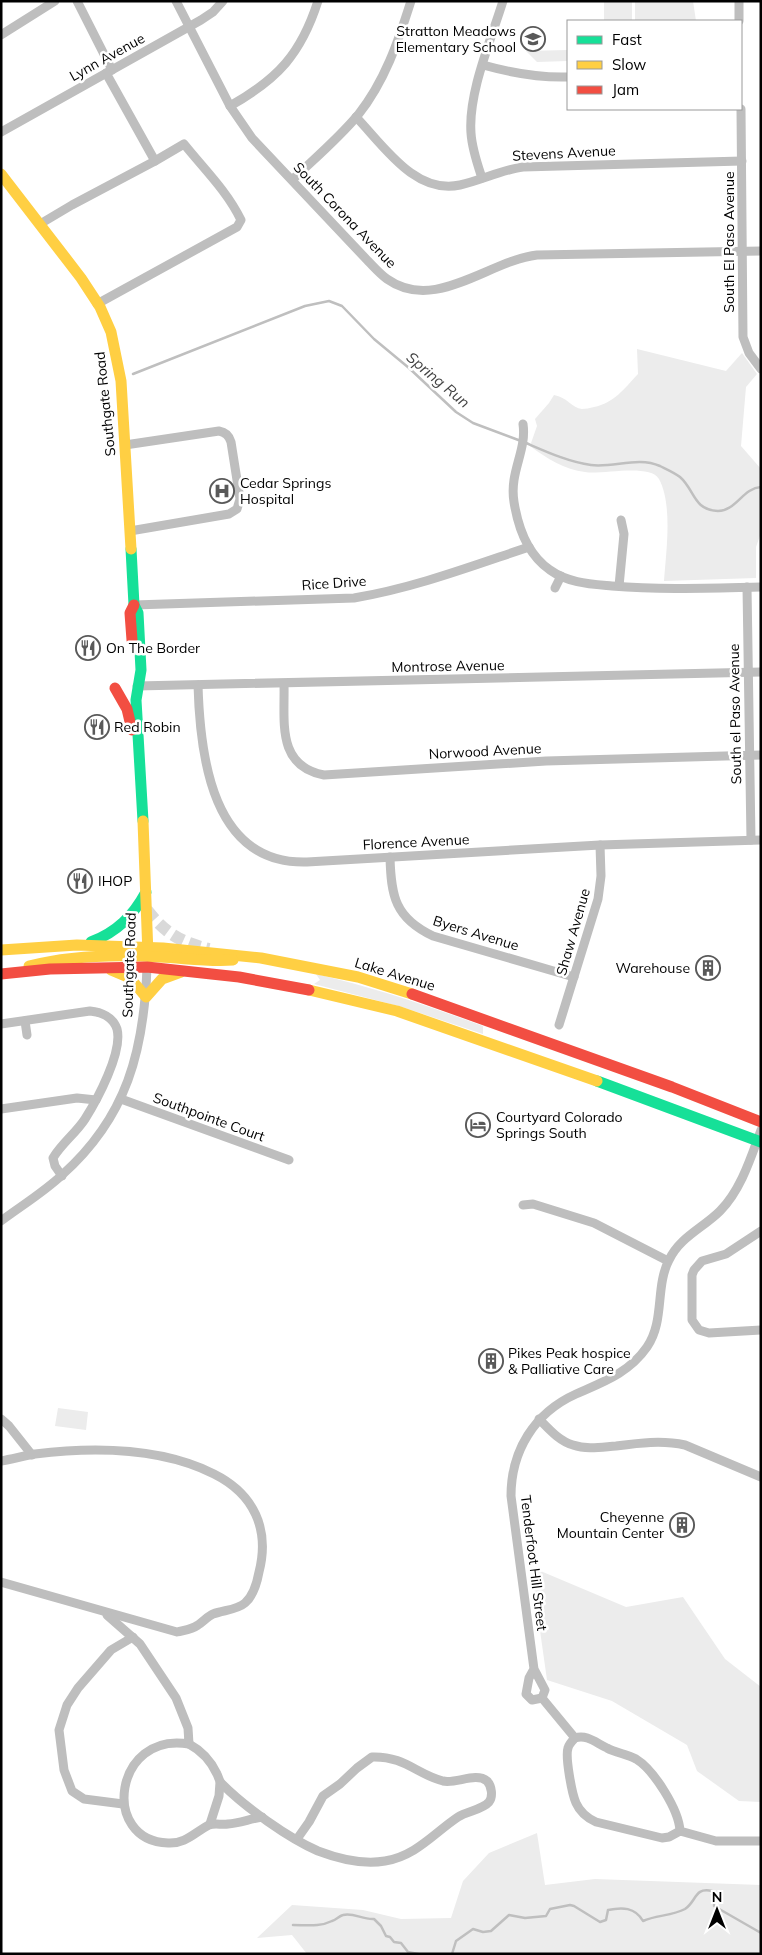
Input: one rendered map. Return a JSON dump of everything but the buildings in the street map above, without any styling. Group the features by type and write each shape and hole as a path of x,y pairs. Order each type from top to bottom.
{"main road":[{"name":"Southgate Road","path":"1,174 81,278 111,332 117,358 121,381 134,605 130,613 133,670 137,686 147,957"},
{"path":"115,688 127,709 139,758"},
{"path":"84,945 104,938 123,926 133,915 146,892"},
{"name":"Lake Avenue","path":"1,950 84,945 147,957 188,970 310,989 397,1011 760,1137"},
{"path":"3,974 47,960 67,957 147,957"},
{"name":"Lake Avenue","path":"3,974 50,969 97,968 147,957 253,957 349,975 399,990 672,1087 761,1122"},
{"path":"97,968 114,971 130,978 146,997 162,979 188,970"}],"street":[{"path":"1,35 55,1"},
{"path":"77,1 113,83 155,161"},
{"name":"South Corona Avenue","path":"176,1 230,106 252,138 379,272 397,285 416,291 447,287 526,257 761,251"},
{"name":"Lynn Avenue","path":"1,132 213,12 223,1"},
{"path":"230,106 264,85 292,56 305,37 318,1"},
{"path":"292,180 356,117 379,84 399,39 411,1"},
{"path":"482,178 472,143 471,120 474,98 503,1"},
{"path":"739,1 740,20"},
{"path":"483,65 524,75 549,78 567,77"},
{"name":"South El Paso Avenue","path":"740,110 744,337 749,353 761,369"},
{"name":"Stevens Avenue","path":"356,117 414,176 433,184 452,186 511,169 537,166 742,161"},
{"path":"40,224 184,144 224,190 241,220 237,227 97,304"},
{"path":"523,424 525,437 515,469 512,492 517,516 529,547 546,566 561,576 585,583 667,589 761,587"},
{"path":"125,445 219,431 223,432 229,437 231,442 240,499 238,509 229,514 130,531"},
{"path":"619,586 624,534 621,520"},
{"name":"Rice Drive","path":"134,605 354,598 420,583 529,547"},
{"path":"555,588 561,576"},
{"name":"South el Paso Avenue","path":"747,587 750,840"},
{"name":"Montrose Avenue","path":"137,686 761,672"},
{"name":"Norwood Avenue","path":"284,684 285,735 290,752 300,765 307,770 324,774 546,761 761,756"},
{"name":"Florence Avenue","path":"198,685 200,736 211,783 225,817 243,840 269,856 297,863 600,845 761,840"},
{"name":"Shaw Avenue","path":"559,1025 600,888 600,845"},
{"name":"Byers Avenue","path":"390,857 391,881 395,899 404,915 416,928 433,936 574,977"},
{"name":"Southgate Road","path":"1,1221 62,1176 97,1137 120,1100 140,1045 146,997 147,957"},
{"path":"1,1024 90,1011 104,1014 114,1022 118,1035 117,1044 96,1100 80,1126 53,1158 55,1166 62,1176"},
{"path":"25,1021 27,1036"},
{"path":"1,1109 77,1098 96,1100"},
{"name":"Southpointe Court","path":"120,1100 289,1160"},
{"name":"Tenderfoot Hill Street","path":"542,1698 544,1686 534,1670 511,1486 520,1448 531,1428 548,1410 565,1400 608,1381 641,1355 648,1347 655,1331 663,1277 668,1261 679,1244 712,1218 734,1194 760,1137"},
{"path":"523,1205 533,1204 594,1223 668,1261"},
{"path":"761,1231 726,1254 702,1261 692,1275 692,1320 699,1330 709,1333 761,1330"},
{"path":"1,1419 32,1455"},
{"path":"539,1419 561,1439 574,1446 596,1448 657,1442 676,1443 686,1445 761,1477"},
{"path":"1,1461 32,1455 82,1450 128,1451 188,1464 214,1474 233,1486 252,1509 259,1521 264,1550 252,1596 240,1607 211,1615 190,1630 177,1632 1,1582"},
{"path":"105,1613 134,1637 176,1698 188,1728 189,1744"},
{"path":"123,1804 84,1799 72,1791 64,1770 59,1730 67,1705 78,1688 111,1650 134,1637"},
{"name":"Tenderfoot Hill Street","path":"534,1670 528,1678 526,1694 532,1700 542,1698"},
{"name":"Tenderfoot Hill Street","path":"542,1698 574,1738"},
{"path":"584,1737 592,1739 610,1750 634,1758 646,1767 659,1782 678,1814 680,1830 668,1838 662,1838 596,1822 583,1814 576,1802 567,1755 568,1748 574,1738 584,1737"},
{"path":"262,1817 227,1825 210,1824 183,1841 156,1842 147,1838 133,1826 123,1804 124,1794 130,1772 141,1756 159,1745 170,1743 189,1744 205,1756 220,1782 262,1817 297,1839 318,1851 341,1858 359,1862 384,1862 417,1849 459,1817 487,1804 491,1798 491,1790 488,1782 483,1779 443,1781 394,1759 372,1757 323,1796 297,1839"},
{"path":"210,1824 219,1796 220,1782"},
{"path":"680,1830 716,1841 761,1841"}],"shaded area":[{"path":"604,1 632,1 632,20 604,20"},
{"path":"635,1 693,1 696,20 635,20"},
{"path":"567,50 567,61 537,62 526,51"},
{"path":"637,349 726,371 742,353 757,374 746,387 741,446 761,469 761,533 756,547 756,578 664,581 667,515 666,502 659,479 654,474 646,472 592,473 570,469 556,463 530,446 537,426 535,419 554,395 582,409 601,405 613,399 638,374"},
{"path":"265,494 274,496 271,507 261,504"},
{"path":"316,974 421,1004 483,1026 483,1034 402,1007 314,984 320,980"},
{"path":"58,1408 88,1412 86,1430 55,1426"},
{"path":"531,1567 626,1607 683,1597 725,1659 761,1687 761,1802 739,1801 697,1771 687,1745 612,1701 547,1680"},
{"path":"537,1833 545,1885 595,1879 761,1885 761,1954 307,1954 292,1935 257,1938 292,1905 363,1910 401,1919 451,1918 463,1881 489,1853"}],"waterway":[{"name":"Spring Run","path":"133,374 305,306 329,301 342,306 374,339 409,368 456,412 473,423 521,441"},
{"name":"Spring Run","path":"526,443 583,464 652,463 680,477 699,503 710,510 724,510 735,504 749,491 761,487"},
{"path":"452,1954 456,1941 473,1929 483,1932 491,1931 509,1915 525,1918 546,1916 550,1909 570,1905 600,1922 606,1920 608,1910 618,1908 628,1909 636,1913 643,1921 685,1909 699,1893 706,1890 712,1891 715,1896 714,1906 761,1933"},
{"path":"293,1925 323,1924 347,1914 374,1919 381,1926 386,1936 390,1937 394,1942 401,1943 408,1952 418,1954"}],"tunnel":[{"path":"147,910 160,925 174,936 209,949"}],"traffic: fast":[{"path":"131,549 134,605 138,613 141,670 136,700 143,821"},
{"path":"91,942 109,933 130,916 146,892"},
{"path":"597,1081 761,1142"}],"traffic: slow":[{"path":"1,174 81,278 100,307 111,332 121,381 131,549"},
{"path":"143,821 148,955"},
{"path":"1,950 77,945 163,948 261,958 358,977 412,994"},
{"path":"29,966 77,958 110,956 233,960"},
{"path":"111,970 130,978 146,997 162,979 181,972"},
{"path":"309,990 397,1011 597,1081"}],"traffic: jam":[{"path":"132,640 130,613 134,605"},
{"path":"115,688 127,709 132,730"},
{"path":"1,974 50,969 147,967 239,977 309,990"},
{"path":"412,994 672,1087 761,1122"}],"place":[{"name":"Stratton Meadows Elementary School","path":"533,39"},
{"name":"Cedar Springs Hospital","path":"222,491"},
{"name":"On The Border","path":"88,648"},
{"name":"Red Robin","path":"97,727"},
{"name":"IHOP","path":"80,881"},
{"name":"Warehouse","path":"708,968"},
{"name":"Courtyard Colorado Springs South","path":"478,1125"},
{"name":"Pikes Peak hospice & Palliative Care","path":"491,1361"},
{"name":"Cheyenne Mountain Center","path":"682,1525"}]}
